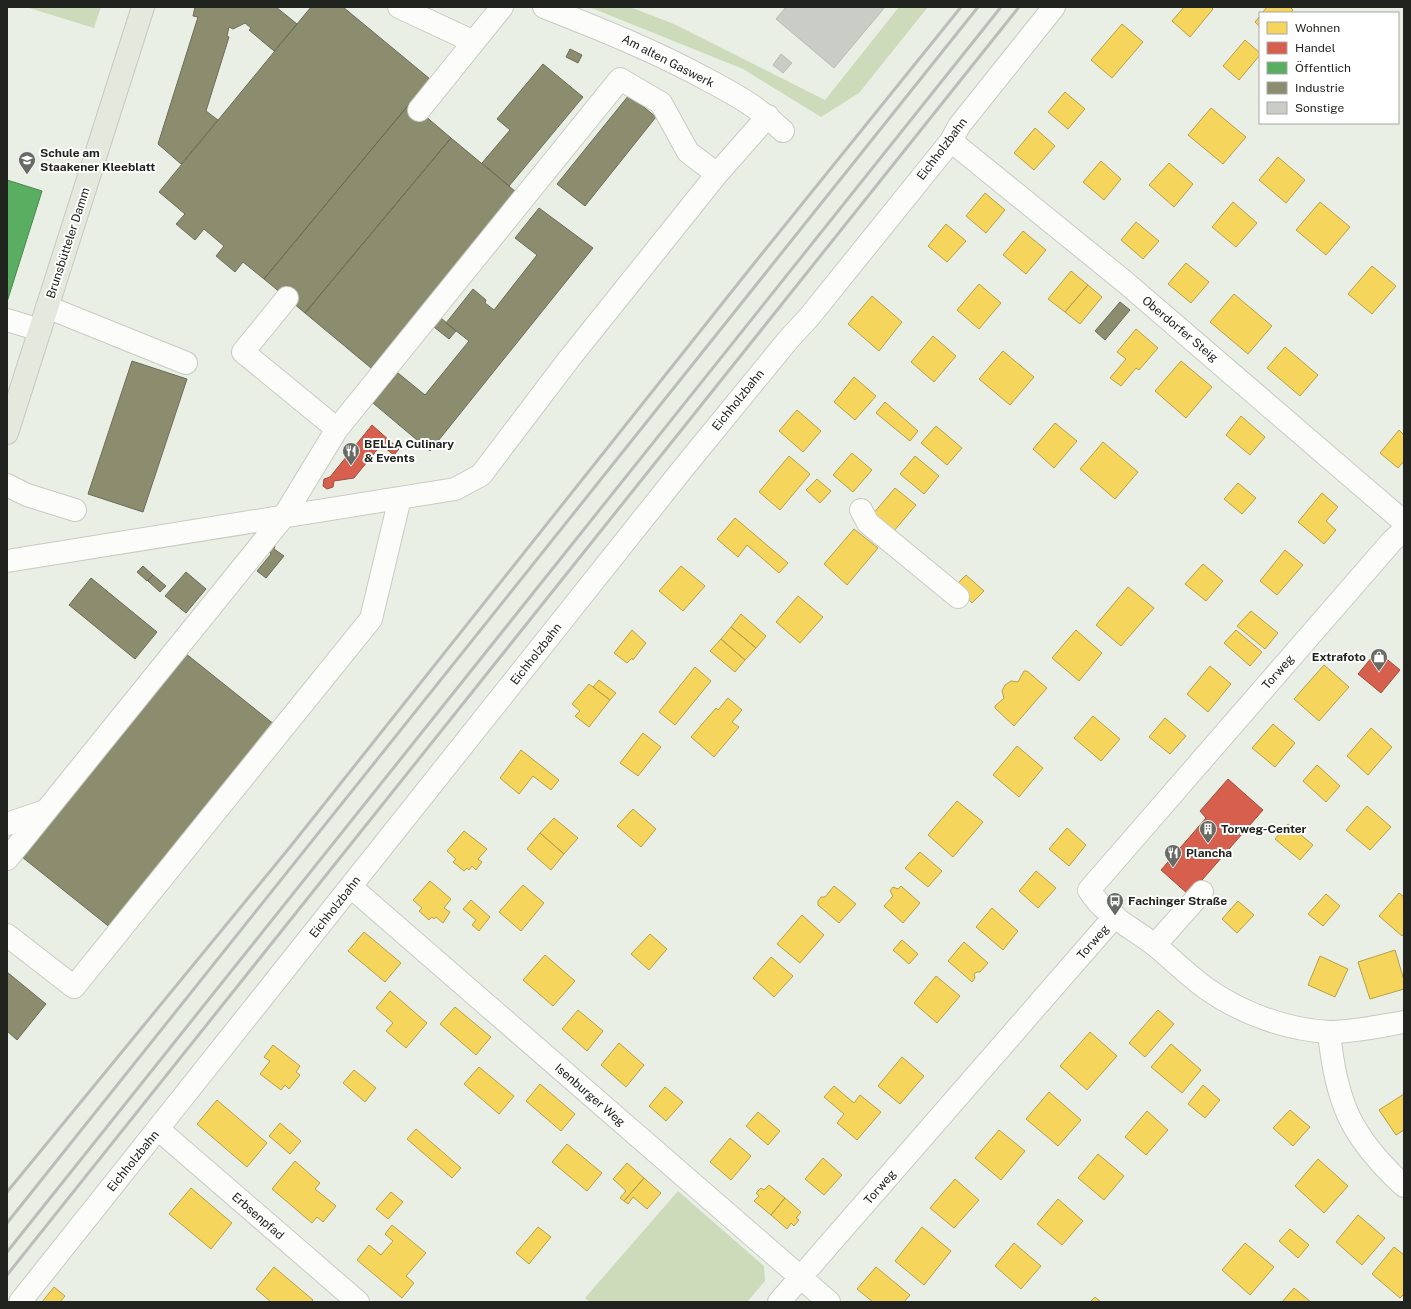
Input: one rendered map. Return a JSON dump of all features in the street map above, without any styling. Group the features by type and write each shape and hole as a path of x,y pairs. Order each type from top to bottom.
{"main road":[{"name":"Brunsbütteler Damm","path":"7,433 143,7"}],"street":[{"path":"399,7 474,42"},
{"path":"419,110 502,7"},
{"name":"Am alten Gaswerk","path":"544,7 622,37 754,105 776,123 717,174"},
{"name":"Eichholzbahn","path":"20,1302 685,466 788,340 810,316 951,141 959,126 1054,7"},
{"path":"7,561 284,516 400,498 455,488 481,475 570,359 717,174 688,152 661,103 620,79 337,430 284,516 7,858"},
{"name":"Oberdorfer Steig","path":"951,141 1125,282 1404,522"},
{"path":"287,298 243,352 337,430"},
{"path":"47,307 186,363"},
{"path":"7,320 40,330"},
{"path":"7,485 27,495 75,510"},
{"path":"7,935 74,987 371,619 400,498"},
{"path":"861,510 868,523 958,597"},
{"name":"Torweg","path":"779,1302 1115,916 1096,901 1089,890 1392,541 1404,530"},
{"path":"7,824 46,811"},
{"name":"Isenburger Weg","path":"351,887 829,1302"},
{"path":"1155,946 1202,892"},
{"path":"1115,916 1155,946 1207,989 1243,1010 1288,1026 1329,1032 1404,1022"},
{"path":"1329,1032 1332,1059 1346,1112 1369,1149 1404,1186"},
{"name":"Erbsenpfad","path":"158,1129 358,1302"}],"green space":[{"path":"26,7 101,7 94,28"},
{"path":"589,7 630,7 674,24 825,100 899,7 928,7 859,93 821,117 743,69"},
{"path":"678,1191 764,1266 765,1281 747,1302 590,1302 585,1298"}],"building: Wohnen":[{"path":"1184,7 1211,7 1213,9 1190,37 1172,21"},
{"path":"1267,7 1290,7 1293,10 1292,12 1263,12"},
{"path":"1259,17 1259,26 1255,22"},
{"path":"1122,24 1143,42 1112,78 1091,60"},
{"path":"1245,40 1259,52 1259,56 1239,80 1223,66"},
{"path":"1065,92 1085,109 1068,129 1048,112"},
{"path":"1211,108 1246,137 1223,164 1188,135"},
{"path":"1035,128 1055,146 1034,170 1014,153"},
{"path":"1278,157 1305,180 1286,203 1259,180"},
{"path":"1101,161 1121,179 1104,200 1083,182"},
{"path":"1169,163 1193,184 1174,207 1149,185"},
{"path":"985,193 1005,210 986,233 966,216"},
{"path":"1233,202 1257,223 1236,247 1212,227"},
{"path":"1320,202 1350,227 1326,255 1296,230"},
{"path":"1136,222 1159,241 1143,259 1121,240"},
{"path":"946,224 966,241 947,262 928,246"},
{"path":"1023,231 1046,250 1026,274 1003,255"},
{"path":"1186,263 1209,282 1191,303 1168,284"},
{"path":"1372,266 1396,286 1372,314 1348,294"},
{"path":"1071,271 1088,285 1065,312 1048,299"},
{"path":"979,284 1001,303 979,329 957,310"},
{"path":"1088,285 1102,297 1080,324 1065,312"},
{"path":"1234,294 1272,326 1248,354 1210,322"},
{"path":"872,296 902,322 879,351 848,324"},
{"path":"1136,329 1158,348 1139,370 1136,368 1121,386 1110,378 1126,359 1117,352"},
{"path":"933,336 956,356 934,382 911,362"},
{"path":"1285,347 1318,375 1300,396 1267,368"},
{"path":"1003,351 1034,377 1010,405 979,379"},
{"path":"1181,361 1212,387 1186,418 1155,391"},
{"path":"854,377 876,396 855,420 834,402"},
{"path":"885,402 918,431 910,441 876,413"},
{"path":"797,410 821,431 803,452 779,431"},
{"path":"1241,416 1265,437 1250,455 1226,435"},
{"path":"1055,423 1077,441 1054,468 1033,449"},
{"path":"936,426 962,448 947,465 921,443"},
{"path":"1399,430 1404,435 1404,461 1398,468 1380,453"},
{"path":"1103,442 1138,472 1115,499 1080,469"},
{"path":"852,453 872,470 853,492 833,475"},
{"path":"789,456 810,474 780,510 759,492"},
{"path":"915,456 939,476 924,494 900,474"},
{"path":"817,479 831,491 820,503 806,490"},
{"path":"1238,483 1256,498 1242,514 1224,499"},
{"path":"895,488 916,505 893,532 873,514"},
{"path":"1322,493 1338,507 1326,521 1336,530 1324,544 1298,522"},
{"path":"735,518 788,563 779,573 747,545 738,557 717,539"},
{"path":"854,529 878,548 847,585 824,564"},
{"path":"1285,550 1303,565 1277,595 1260,581"},
{"path":"1203,564 1223,581 1206,601 1185,584"},
{"path":"681,566 705,586 683,611 659,591"},
{"path":"966,575 984,591 972,603 955,586"},
{"path":"1128,587 1154,608 1121,646 1096,625"},
{"path":"798,596 823,617 800,643 776,622"},
{"path":"1251,611 1278,633 1265,649 1237,626"},
{"path":"741,614 766,636 756,648 731,627"},
{"path":"731,627 756,648 745,660 721,639"},
{"path":"632,630 646,643 633,660 632,658 627,663 614,653"},
{"path":"1076,630 1102,653 1079,681 1052,658"},
{"path":"1236,630 1262,652 1250,666 1224,643"},
{"path":"721,639 745,660 735,672 710,651"},
{"path":"1324,665 1349,687 1319,721 1294,699"},
{"path":"1210,666 1231,684 1208,712 1187,694"},
{"path":"695,667 711,681 675,725 659,712"},
{"path":"1024,671 1027,671 1047,688 1014,726 995,708 995,706 1004,698 1002,691 1005,685 1011,681 1018,682"},
{"path":"599,680 616,693 610,700 593,687"},
{"path":"589,684 610,700 589,727 575,716 580,711 572,704"},
{"path":"728,698 742,710 732,722 739,727 714,757 691,737 716,708 718,710"},
{"path":"1093,716 1120,739 1101,761 1074,738"},
{"path":"1165,718 1186,736 1170,754 1149,737"},
{"path":"1273,724 1295,743 1275,767 1252,748"},
{"path":"1371,728 1392,747 1368,775 1347,756"},
{"path":"643,733 661,747 638,776 620,763"},
{"path":"1017,746 1043,768 1019,797 993,775"},
{"path":"521,750 559,780 551,790 533,776 519,794 500,778"},
{"path":"1317,765 1340,786 1326,802 1303,781"},
{"path":"957,801 983,822 953,857 928,835"},
{"path":"1367,806 1391,827 1370,850 1346,830"},
{"path":"633,809 656,829 641,847 617,826"},
{"path":"554,818 578,838 564,854 540,833"},
{"path":"1288,824 1313,845 1300,860 1275,839"},
{"path":"1067,828 1086,845 1069,866 1049,849"},
{"path":"464,831 487,849 478,859 482,862 476,870 472,866 469,870 467,868 464,871 453,862 456,859 447,851"},
{"path":"540,833 564,854 551,870 527,849"},
{"path":"920,852 942,871 928,887 905,868"},
{"path":"1036,871 1056,888 1038,908 1019,891"},
{"path":"430,881 451,899 444,908 450,912 443,923 436,917 434,919 432,917 429,920 419,911 422,908 413,900"},
{"path":"523,885 544,903 521,931 499,912"},
{"path":"834,886 856,904 839,923 818,905 818,901 821,897 825,897"},
{"path":"901,886 920,903 903,923 884,906 893,896 890,891 893,887 898,889"},
{"path":"1399,893 1404,897 1404,933 1402,936 1379,916"},
{"path":"1326,894 1340,906 1323,926 1308,914"},
{"path":"471,900 490,917 479,931 472,925 476,920 463,909"},
{"path":"1238,901 1254,915 1237,933 1222,919"},
{"path":"992,908 1018,931 1003,950 976,927"},
{"path":"802,915 824,935 800,963 777,944"},
{"path":"364,932 401,963 385,982 348,951"},
{"path":"650,934 667,949 649,970 631,954"},
{"path":"902,940 918,954 909,964 893,950"},
{"path":"964,942 988,963 980,972 974,974 975,978 972,982 948,961"},
{"path":"1395,950 1404,980 1404,989 1370,999 1358,962"},
{"path":"545,955 575,981 553,1006 523,980"},
{"path":"1320,956 1348,969 1335,997 1308,985"},
{"path":"771,957 793,976 774,997 753,978"},
{"path":"936,976 960,996 937,1023 914,1003"},
{"path":"390,991 427,1023 406,1048 386,1031 393,1023 376,1008"},
{"path":"455,1007 491,1037 476,1055 440,1024"},
{"path":"578,1010 603,1031 587,1051 562,1029"},
{"path":"1158,1010 1174,1024 1145,1057 1129,1043"},
{"path":"1090,1032 1117,1056 1087,1090 1060,1066"},
{"path":"619,1043 644,1065 626,1087 601,1065"},
{"path":"1171,1044 1201,1070 1182,1093 1151,1067"},
{"path":"273,1045 300,1066 296,1072 300,1075 289,1089 285,1085 281,1090 260,1074 270,1061 264,1057"},
{"path":"902,1057 924,1076 900,1104 878,1086"},
{"path":"479,1067 514,1096 499,1114 464,1084"},
{"path":"354,1070 376,1088 365,1102 343,1083"},
{"path":"540,1084 575,1114 561,1131 526,1101"},
{"path":"1203,1085 1220,1100 1205,1118 1188,1104"},
{"path":"834,1086 854,1103 860,1095 881,1112 857,1140 837,1123 844,1114 824,1097"},
{"path":"665,1087 683,1102 666,1121 649,1106"},
{"path":"1049,1092 1081,1120 1058,1146 1026,1119"},
{"path":"1404,1094 1404,1130 1396,1135 1379,1110"},
{"path":"217,1100 267,1143 247,1167 197,1124"},
{"path":"1290,1110 1310,1127 1293,1146 1273,1128"},
{"path":"1147,1111 1168,1130 1146,1155 1125,1137"},
{"path":"758,1112 780,1131 768,1145 746,1126"},
{"path":"280,1123 301,1141 290,1154 269,1136"},
{"path":"416,1129 461,1168 452,1178 407,1139"},
{"path":"999,1130 1025,1151 1001,1180 975,1158"},
{"path":"730,1138 751,1156 731,1180 710,1162"},
{"path":"567,1144 602,1173 587,1191 552,1162"},
{"path":"1098,1154 1124,1176 1104,1200 1078,1178"},
{"path":"823,1158 842,1175 824,1195 805,1179"},
{"path":"1318,1159 1348,1186 1324,1213 1295,1186"},
{"path":"295,1161 320,1183 315,1189 336,1206 323,1222 317,1217 312,1223 272,1189"},
{"path":"627,1163 644,1178 624,1201 620,1198 626,1191 613,1179"},
{"path":"644,1178 661,1193 647,1209 633,1197 628,1204 624,1201"},
{"path":"955,1179 979,1200 954,1228 930,1208"},
{"path":"769,1185 785,1198 771,1215 754,1201 759,1196 756,1193 761,1188 764,1190"},
{"path":"191,1188 232,1223 211,1249 169,1214"},
{"path":"391,1192 403,1202 388,1219 376,1209"},
{"path":"785,1198 801,1212 796,1218 799,1220 794,1226 791,1223 787,1229 771,1215"},
{"path":"1058,1199 1083,1221 1062,1245 1037,1224"},
{"path":"1358,1215 1385,1238 1362,1265 1336,1242"},
{"path":"392,1225 426,1253 406,1276 414,1283 402,1298 357,1260 369,1245 381,1255 393,1241 385,1234"},
{"path":"538,1227 551,1237 529,1264 516,1253"},
{"path":"922,1227 951,1251 924,1285 895,1261"},
{"path":"1290,1229 1309,1245 1298,1258 1279,1241"},
{"path":"1014,1243 1041,1266 1021,1289 995,1266"},
{"path":"1245,1243 1274,1267 1250,1295 1222,1270"},
{"path":"1394,1247 1404,1255 1404,1294 1400,1298 1372,1274"},
{"path":"274,1267 313,1300 311,1302 271,1302 256,1289"},
{"path":"876,1267 910,1295 904,1302 873,1302 857,1289"},
{"path":"54,1287 65,1296 60,1302 42,1302"},
{"path":"1294,1288 1311,1302 1282,1302"},
{"path":"1095,1297 1101,1302 1090,1302"}],"building: Handel":[{"name":"BELLA Culinary & Events","path":"372,425 399,449 394,455 381,445 354,478 334,481 333,487 327,489 323,486 324,479 330,477"},
{"name":"Extrafoto","path":"1377,651 1400,670 1381,693 1358,674"},
{"name":"Torweg-Center","path":"1228,779 1263,810 1189,895 1161,870 1206,818 1200,811"}],"building: Öffentlich":[{"path":"7,180 42,191 7,302"}],"building: Industrie":[{"path":"195,7 276,7 297,24 274,51 249,30 251,28 245,23 233,29 229,27 227,36 229,37 206,111 218,120 181,164 158,144 198,17 193,16"},
{"path":"311,7 343,7 430,79 264,279 243,262 235,272 216,256 224,246 204,229 195,240 176,224 185,214 159,192"},
{"path":"570,49 582,55 578,63 566,57"},
{"path":"543,64 583,97 509,186 482,163 510,130 497,119"},
{"path":"629,95 656,117 585,206 557,184"},
{"path":"410,103 451,138 305,313 264,279"},
{"path":"451,138 516,192 371,368 305,313"},
{"path":"539,208 593,248 430,451 373,403 398,373 425,395 469,341 446,323 473,289 486,300 485,303 494,310 537,255 515,238"},
{"path":"1120,302 1130,310 1105,340 1095,331"},
{"path":"441,318 456,331 449,339 434,327"},
{"path":"132,361 187,379 143,512 88,494"},
{"path":"270,545 275,546 274,549 284,556 266,578 257,571 271,554 267,549"},
{"path":"143,566 153,575 147,581 137,572"},
{"path":"186,572 206,589 186,613 165,596"},
{"path":"153,575 166,586 160,592 148,581"},
{"path":"91,578 157,632 135,659 69,605"},
{"path":"185,653 275,725 112,929 22,857"},
{"path":"7,972 46,1004 17,1040 7,1031"}],"building: Sonstige":[{"path":"786,7 885,7 834,68 776,19"},
{"path":"781,54 792,63 783,73 773,65"}],"railway":[{"path":"7,1192 290,847 760,256 961,7"},
{"path":"7,1223 978,7"},
{"path":"7,1252 1001,7"},
{"path":"7,1275 1019,7"}],"place":[{"name":"Schule am Staakener Kleeblatt","path":"27,175"},
{"name":"BELLA Culinary & Events","path":"351,466"},
{"name":"Extrafoto","path":"1379,672"},
{"name":"Torweg-Center","path":"1208,844"},
{"name":"Plancha","path":"1173,868"},
{"name":"Fachinger Straße","path":"1115,916"}]}
